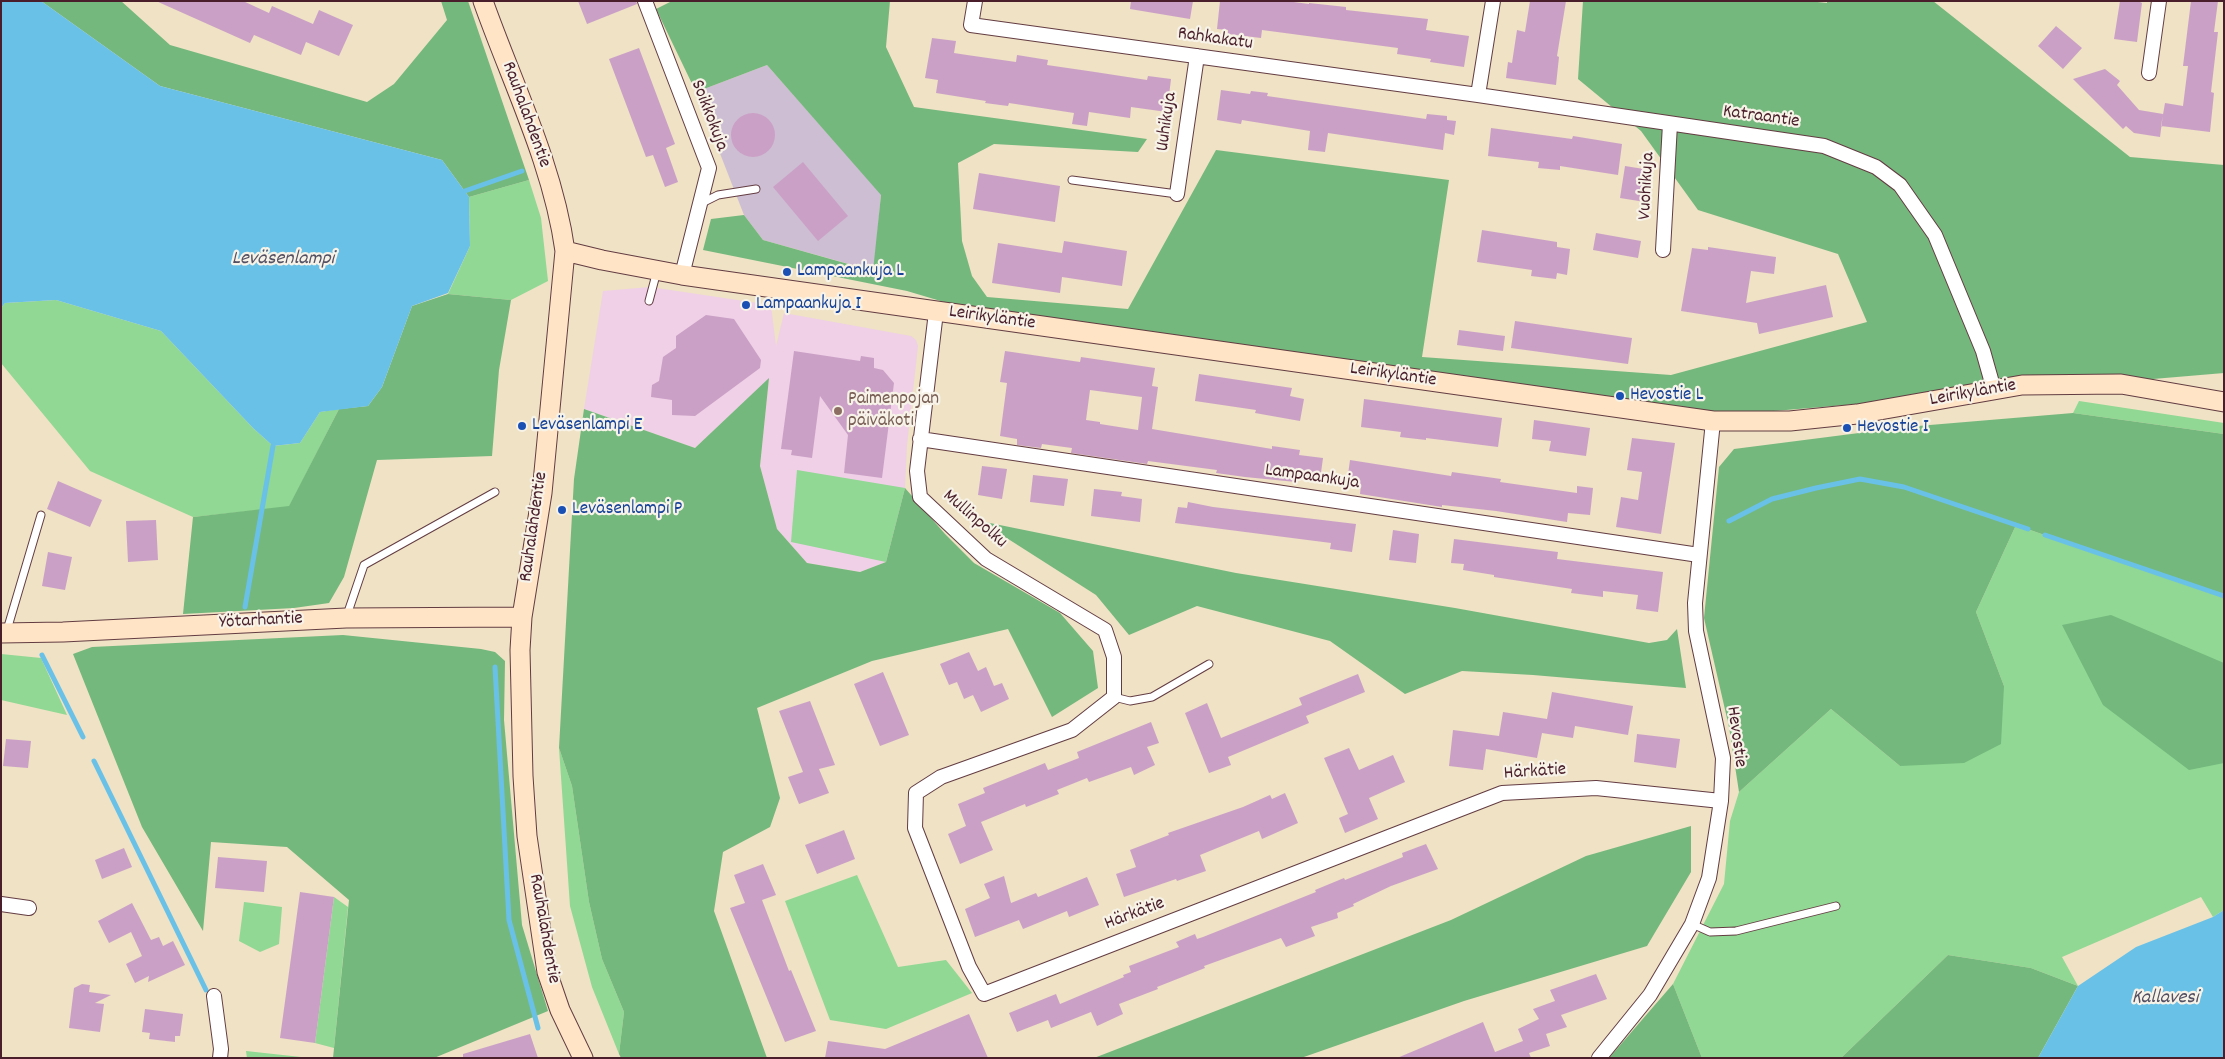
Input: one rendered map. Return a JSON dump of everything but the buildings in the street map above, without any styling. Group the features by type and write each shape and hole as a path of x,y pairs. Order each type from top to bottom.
{"street":[{"name":"Rauhalahdentie","path":"483,1 540,150 561,222 565,251 542,493 522,617 520,650 523,776 527,836 540,930 547,972 552,987 560,1010 583,1058"},
{"name":"Soikkokuja","path":"645,1 709,168 682,275"},
{"name":"Rahkakatu","path":"975,1 970,25 1478,96"},
{"path":"1478,96 1493,1"},
{"path":"2149,73 2159,1"},
{"name":"Uuhikuja","path":"1177,194 1197,56"},
{"name":"Katraantie","path":"1478,96 1824,146 1876,167 1900,185 1935,235 1983,351 1994,390"},
{"name":"Vuohikuja","path":"1663,250 1670,124"},
{"name":"Leirikyläntie","path":"565,251 682,275 1713,421 1790,421 1857,414 2022,385 2121,384 2224,402"},
{"name":"Mullinpolku","path":"936,312 917,471 920,497 986,559 1105,630 1114,657 1114,697"},
{"name":"Hevostie","path":"1599,1058 1650,995 1692,924 1709,878 1721,801 1723,758 1696,631 1695,603 1713,421"},
{"name":"Lampaankuja","path":"920,440 1699,555"},
{"name":"Yötarhantie","path":"4,633 63,632 346,618 522,617"},
{"name":"Härkätie","path":"1114,697 1072,730 941,777 916,793 915,828 969,966 984,994 1502,793 1596,788 1721,801"},
{"path":"1,904 29,908"},
{"path":"214,996 221,1049 220,1058"}],"lane":[{"path":"1072,180 1177,194"},
{"path":"700,204 718,195 756,189"},
{"path":"649,301 657,270"},
{"path":"346,618 364,565 495,492"},
{"path":"4,633 41,516"},
{"path":"1114,697 1130,701 1152,696 1209,664"},
{"path":"1692,924 1710,932 1736,931 1836,906"}],"shaded area":[{"path":"767,65 881,194 874,271 763,240 744,215 696,92"},
{"path":"650,287 771,305 776,346 784,313 911,336 916,340 918,346 907,445 905,488 886,562 860,572 807,563 777,529 760,466 769,379 695,448 584,409 603,291"}],"green space":[{"path":"41,1 121,1 170,45 367,102 394,84 447,20 441,1 468,1 529,180 469,197 442,160 160,86"},
{"path":"672,1 890,1 886,47 914,107 1147,139 1138,152 994,144 958,163 962,241 972,276 987,297 1128,309 1216,150 1449,180 1422,357 1671,375 1867,322 1838,254 1698,210 1641,131 1578,79 1583,1 1808,1 1827,3 1827,1 1933,1 2130,157 2224,165 2224,373 1715,416 1039,318 944,302 907,291 703,250 711,219 744,215 763,240 873,271 881,195 767,65 696,92 656,9"},
{"path":"529,180 541,218 548,281 511,300 448,294 470,246 469,197"},
{"path":"448,294 511,300 499,370 492,456 377,460 344,577 329,603 294,608 183,614 193,517 289,506 339,409 368,406 382,387 412,306"},
{"path":"56,300 161,331 253,428 273,446 300,443 320,412 339,409 289,507 193,517 90,471 1,363 1,308 5,303"},
{"path":"769,378 760,466 777,529 807,563 860,572 886,562 905,488 945,534 974,563 1060,613 1093,651 1098,688 1052,717 1008,629 872,661 757,708 780,798 770,827 723,852 714,911 767,1058 621,1058 619,1054 624,1012 602,959 589,902 572,786 559,748 574,479 584,409 695,448"},
{"path":"2079,401 2224,423 2224,434 2073,413"},
{"path":"2073,413 2224,434 2224,598 2016,525 1976,612 2004,686 2001,744 1964,763 1900,766 1831,709 1739,792 1729,727 1704,618 1719,467 1734,449 1906,427"},
{"path":"797,470 905,488 886,562 791,542"},
{"path":"980,521 1236,573 1455,608 1649,643 1667,640 1677,629 1686,688 1462,671 1405,694 1330,641 1197,606 1129,635 1096,595"},
{"path":"2016,525 2224,598 2224,910 2213,917 2201,897 2062,957 2078,986 2031,968 1948,955 1841,1058 1702,1058 1673,984 1724,884 1730,821 1739,792 1831,709 1900,766 2004,686 1976,612"},
{"path":"2111,615 2224,663 2224,763 2189,770 2103,705 2062,625"},
{"path":"343,635 481,649 495,652 505,661 504,720 522,925 548,1011 434,1058 333,1058 349,900 287,847 211,842 203,931 142,827 73,654 92,647"},
{"path":"1,654 41,658 67,715 1,700"},
{"path":"559,748 572,786 589,902 602,959 624,1012 619,1054 592,987 570,906"},
{"path":"1691,826 1691,872 1647,946 1464,1001 1301,1058 1094,1058 1451,920 1586,856"},
{"path":"857,875 898,967 946,960 972,993 886,1029 830,1020 785,901"},
{"path":"334,897 348,907 334,1048 315,1043"},
{"path":"244,902 282,907 279,944 260,952 239,941"},
{"path":"1948,955 2031,968 2078,986 2038,1058 1841,1058"},
{"path":"1673,984 1702,1058 1609,1058"},
{"path":"246,1051 310,1058 247,1058"}],"water":[{"name":"Leväsenlampi","path":"1,1 41,1 160,86 442,160 469,197 470,246 448,293 412,306 382,387 368,406 320,412 300,443 273,446 253,428 161,331 56,300 5,303 1,308"},
{"name":"Kallavesi","path":"2224,910 2224,1058 2038,1058 2078,986 2136,947 2213,917"}],"waterway":[{"path":"459,193 522,171"},
{"path":"245,607 273,446"},
{"path":"1729,521 1772,499 1860,479 1904,487 2028,529"},
{"path":"2045,535 2224,596"},
{"path":"42,655 83,737"},
{"path":"495,667 509,920 538,1028"},
{"path":"94,761 206,990"}],"place":[{"name":"Lampaankuja L","path":"787,272"},
{"name":"Lampaankuja I","path":"746,305"},
{"name":"Hevostie L","path":"1620,396"},
{"name":"Paimenpojan päiväkoti","path":"838,411"},
{"name":"Leväsenlampi E","path":"522,426"},
{"name":"Hevostie I","path":"1847,428"},
{"name":"Leväsenlampi P","path":"562,510"}]}
